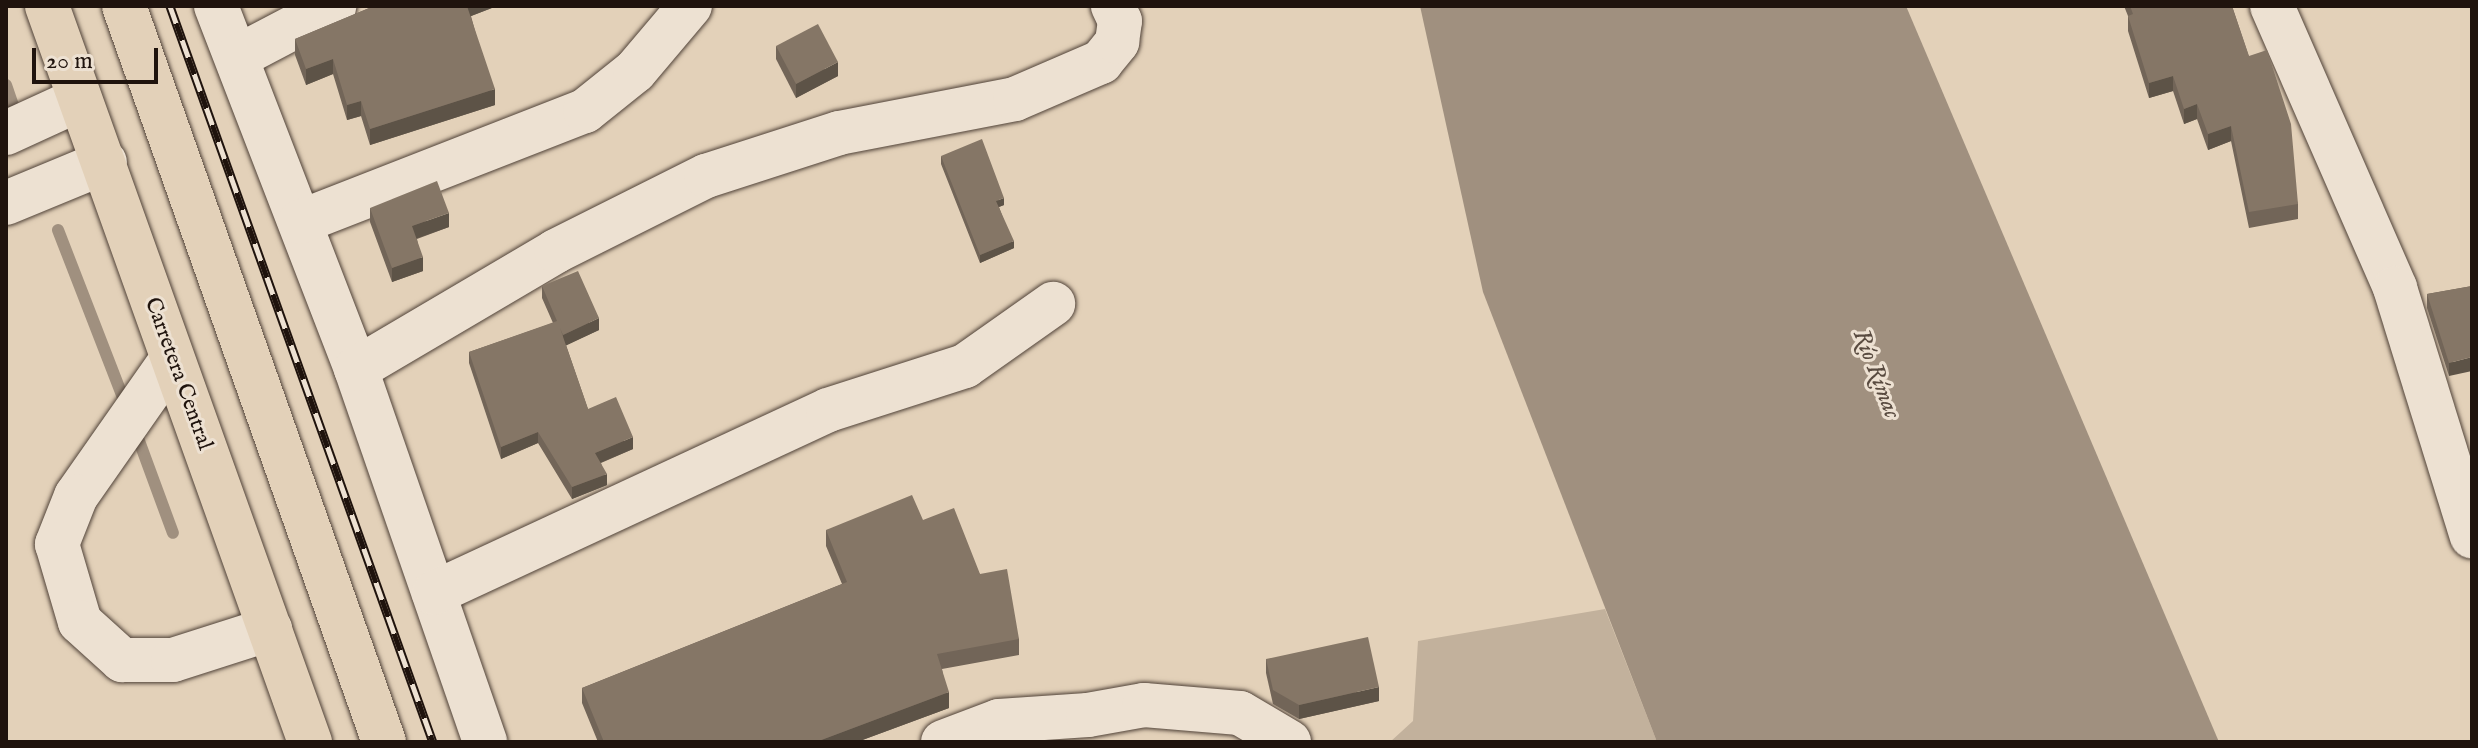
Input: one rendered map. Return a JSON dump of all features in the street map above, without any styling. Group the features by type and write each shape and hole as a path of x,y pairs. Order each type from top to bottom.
{"highway":[{"name":"Carretera Central","path":"47,6 310,742"},
{"path":"124,6 384,742"}],"street":[{"path":"216,6 356,369 485,742"},
{"path":"237,57 334,6"},
{"path":"300,222 585,111 635,71 690,6"},
{"path":"356,369 556,251 706,176 839,133 1015,99 1101,62 1117,42 1120,21 1113,6"},
{"path":"2272,6 2395,288 2472,536"},
{"path":"6,133 80,99"},
{"path":"6,203 105,162"},
{"path":"434,593 828,410 965,366 1053,304"},
{"path":"172,359 76,496 57,544 80,622 122,660 173,660 270,629"},
{"path":"943,742 999,721 1088,715 1144,705 1240,713 1289,742"}],"shaded area":[{"path":"1605,609 1657,742 1390,742 1413,721 1418,641"}],"water":[{"name":"Río Rímac","path":"1420,6 1906,6 2219,742 1657,742 1483,292"}],"building":[{"path":"374,6 467,6 495,89 370,129 361,101 347,105 333,59 306,69 295,39"},
{"path":"2130,6 2232,6 2249,56 2267,50 2291,124 2298,204 2249,212 2231,126 2208,134 2197,104 2184,109 2173,76 2149,83 2128,16 2133,14"},
{"path":"818,24 838,62 796,84 776,46"},
{"path":"982,139 1004,198 996,201 1014,241 980,255 941,156"},
{"path":"437,181 449,213 412,226 423,257 392,268 370,208"},
{"path":"578,271 599,318 563,335 560,328 588,409 616,397 633,437 595,453 607,474 572,487 538,432 501,447 469,352 557,321 542,286"},
{"path":"2472,286 2472,357 2449,363 2427,294"},
{"path":"912,495 923,520 954,508 980,574 1007,569 1019,639 937,654 949,692 816,742 604,742 582,688 847,582 826,530"},
{"path":"1368,637 1379,687 1299,705 1273,690 1266,659"}],"waterway":[{"path":"6,85 13,105"},
{"path":"58,230 123,398"},
{"path":"138,438 173,533"}],"railway":[{"path":"170,6 433,742"}]}
